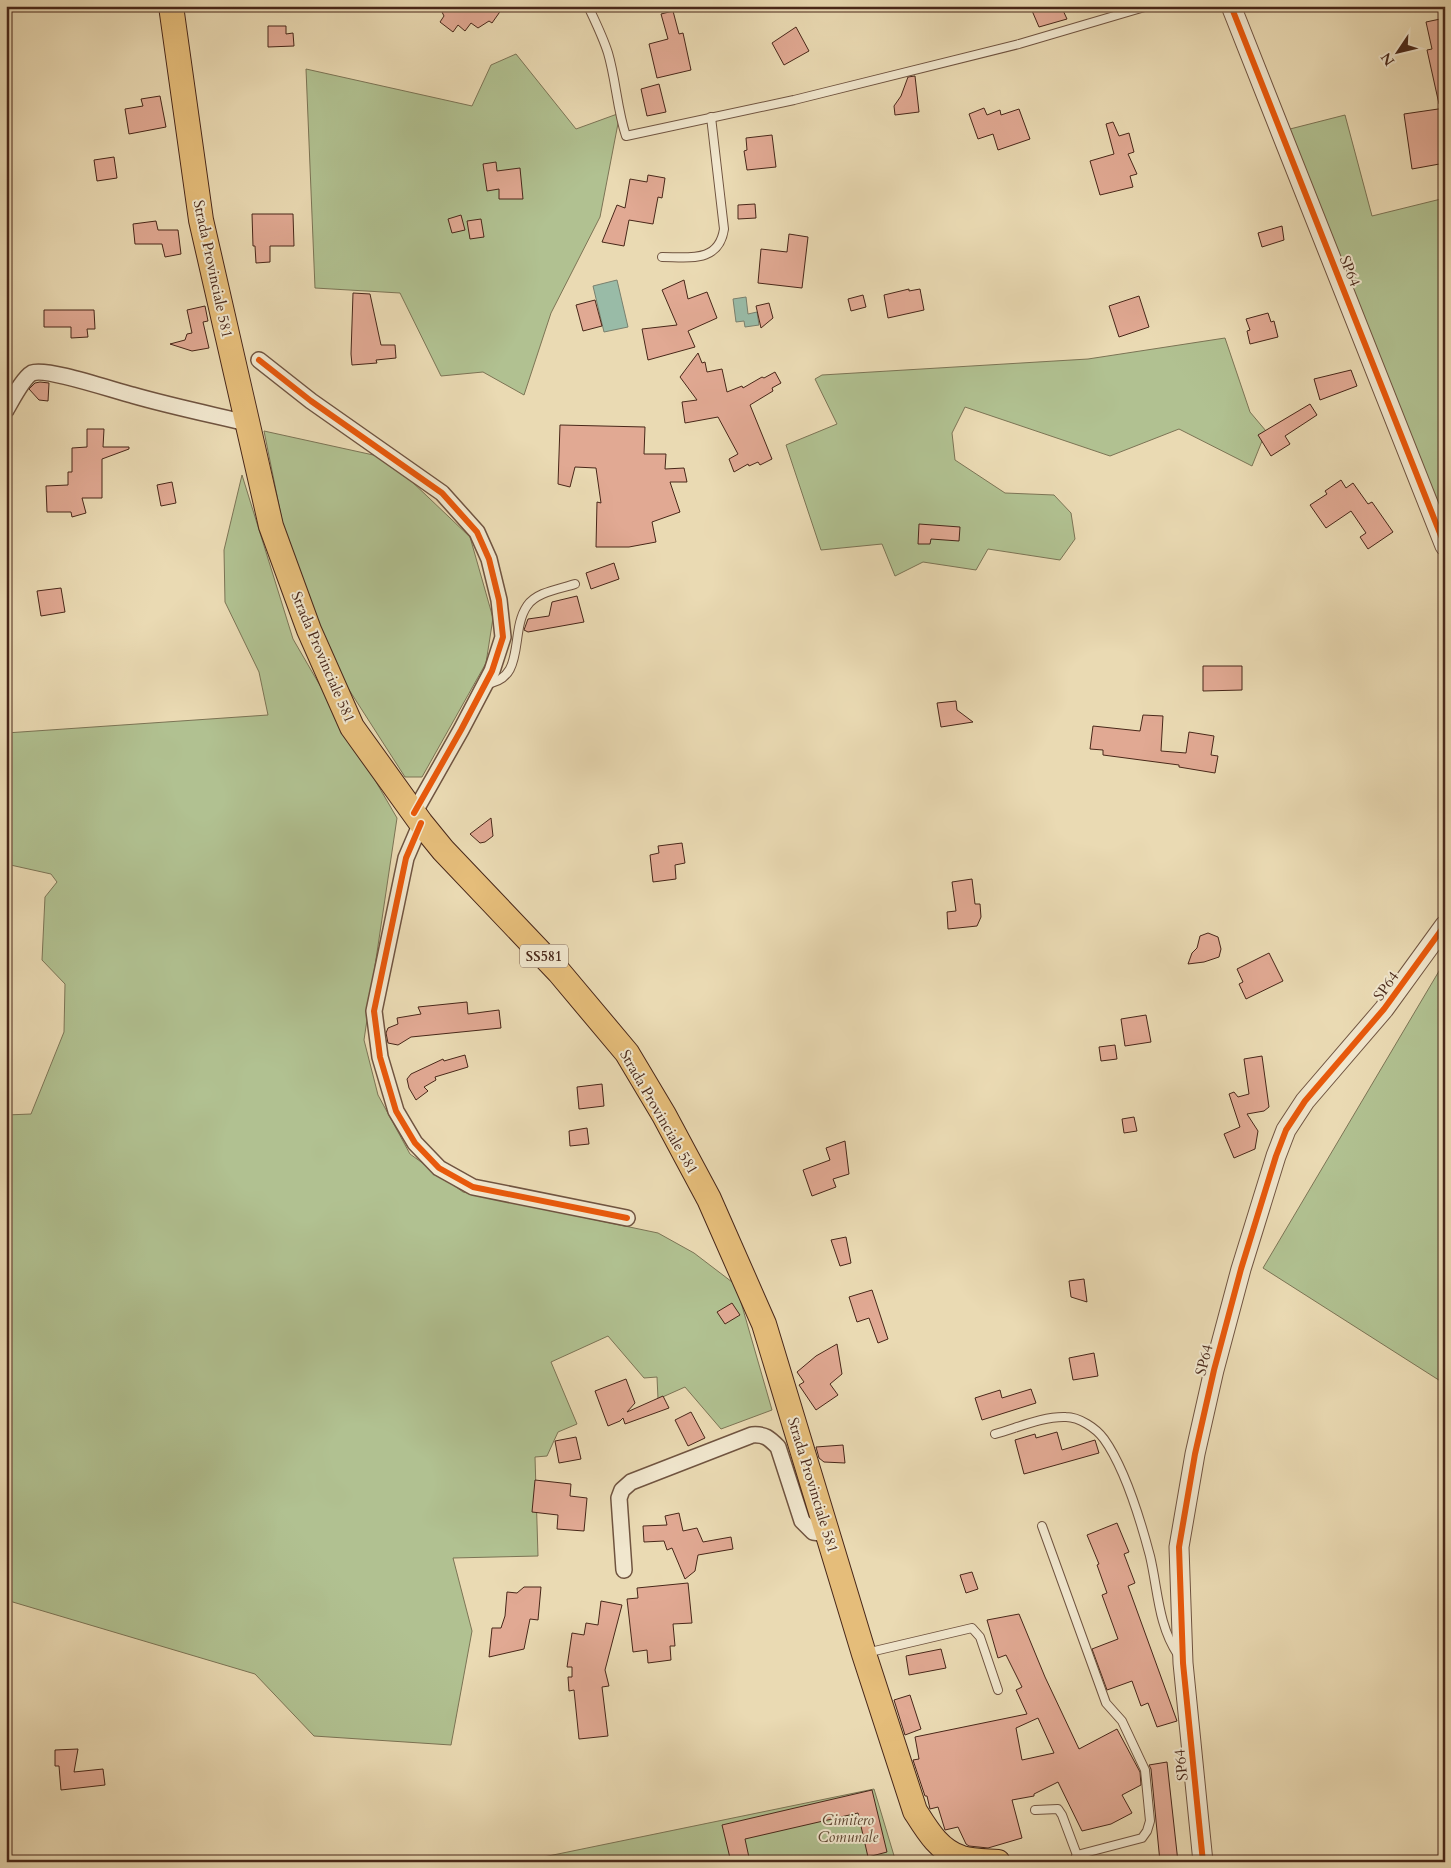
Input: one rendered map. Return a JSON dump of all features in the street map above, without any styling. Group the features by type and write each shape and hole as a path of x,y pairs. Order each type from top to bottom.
{"main road":[{"name":"Strada Provinciale 581","path":"171,6 201,220 271,526 309,630 352,727 417,818 443,850 559,972 627,1053 664,1115 709,1199 764,1324 864,1654 915,1811 927,1830 946,1851 963,1858 998,1862"}],"street":[{"name":"SP64","path":"1231,6 1445,546"},
{"path":"259,360 311,401 442,493 478,532 490,559 499,600 503,637 492,671 417,818 406,858 374,1011 380,1057 396,1111 415,1142 439,1168 473,1186 627,1218"},
{"path":"6,410 26,377 39,371 78,379 132,395 248,423"},
{"name":"SP64","path":"1203,1862 1183,1663 1179,1547 1195,1454 1216,1361 1241,1269 1276,1156 1286,1130 1305,1101 1384,1009 1445,925"},
{"path":"624,1570 619,1498 622,1490 631,1482 752,1435 762,1434 769,1438 778,1448 802,1521 813,1532 828,1534"}],"lane":[{"path":"588,6 607,51 616,89 620,120 626,136 794,100 1019,44 1148,6"},
{"path":"662,257 708,254 716,248 722,236 724,228 711,118"},
{"path":"485,684 495,683 504,677 512,666 521,620 527,606 536,598 575,584"},
{"path":"995,1434 1031,1423 1066,1416 1082,1421 1104,1438 1118,1463 1137,1511 1150,1557 1163,1626 1171,1644 1183,1663"},
{"path":"1035,1810 1058,1810 1062,1815 1075,1858 1142,1838 1147,1831 1150,1821 1145,1770 1122,1721 1106,1703 1042,1526"},
{"path":"864,1654 972,1628 980,1637 998,1690"}],"green space":[{"path":"516,54 576,129 620,113 600,217 551,313 524,395 483,372 441,376 400,293 315,288 306,69 472,106 491,65"},
{"path":"1345,115 1372,216 1445,198 1445,518 1392,411 1290,129"},
{"path":"1225,338 1250,412 1266,431 1252,466 1179,429 1110,456 965,407 952,433 955,460 1005,493 1054,495 1071,513 1075,539 1060,560 988,549 976,570 923,562 895,576 882,544 821,550 786,445 837,424 815,379 822,375 1088,359"},
{"path":"264,431 387,458 470,537 493,618 486,663 422,777 405,777 337,671 289,555"},
{"path":"242,475 293,639 397,818 364,1040 378,1095 410,1154 463,1192 658,1233 694,1253 736,1285 772,1410 721,1429 685,1387 658,1399 657,1377 644,1378 608,1336 551,1362 577,1424 558,1432 547,1456 535,1457 538,1556 453,1558 472,1631 451,1745 314,1736 255,1674 6,1600 6,1115 31,1114 64,1032 65,984 42,960 45,897 57,882 51,874 6,864 6,733 268,715 259,672 225,602 224,550"},
{"path":"1445,961 1445,1384 1263,1268"},
{"name":"Cimitero Comunale","path":"874,1789 895,1859 898,1862 519,1862"}],"shaded area":[{"path":"617,280 628,327 604,332 593,286"},
{"path":"746,297 748,314 757,312 759,325 745,327 744,321 736,322 733,299"}],"building":[{"path":"446,6 476,6 481,10 488,6 504,6 492,23 489,21 478,28 471,23 465,31 458,25 453,32 440,22 444,16 442,12"},
{"path":"1030,6 1061,6 1067,19 1039,27"},
{"path":"673,11 679,34 683,33 691,70 657,78 649,44 668,39 661,14"},
{"path":"1445,18 1445,103 1439,104 1427,50 1432,49 1426,22"},
{"path":"268,26 286,26 286,34 293,33 294,46 268,47"},
{"path":"796,27 809,51 784,65 772,43"},
{"path":"915,76 919,112 895,115 894,106 901,96 908,77"},
{"path":"659,84 666,112 647,116 641,89"},
{"path":"160,96 166,127 129,134 125,109 143,106 141,99"},
{"path":"984,108 987,115 1000,110 1001,115 1019,109 1030,139 998,150 993,134 978,139 969,114"},
{"path":"1445,108 1445,124 1440,124 1445,151 1445,163 1412,169 1404,114"},
{"path":"1113,122 1119,136 1129,133 1134,152 1128,154 1137,174 1130,176 1133,187 1100,195 1090,161 1114,154 1106,124"},
{"path":"772,135 776,167 747,170 744,151 747,150 746,138"},
{"path":"114,157 117,178 97,181 94,160"},
{"path":"496,162 497,171 520,168 523,199 499,199 499,189 487,191 483,164"},
{"path":"648,175 665,178 662,198 658,197 653,224 629,220 624,246 602,242 617,205 625,208 630,179 647,182"},
{"path":"755,204 756,218 738,219 738,205"},
{"path":"252,214 293,214 294,246 270,246 270,262 256,263 255,246 253,246"},
{"path":"461,215 465,230 452,233 448,219"},
{"path":"481,219 484,237 470,239 467,221"},
{"path":"156,221 158,230 178,230 181,254 165,257 162,244 135,244 133,224"},
{"path":"1282,226 1284,240 1262,247 1258,233"},
{"path":"789,234 808,237 802,288 758,283 761,249 787,252"},
{"path":"684,280 688,299 707,292 717,318 688,331 695,347 648,360 642,329 677,325 662,290"},
{"path":"909,289 909,291 920,289 924,310 888,318 884,295"},
{"path":"353,293 370,294 381,345 395,345 396,358 376,360 377,363 352,365"},
{"path":"863,295 866,307 851,311 848,299"},
{"path":"1139,296 1149,327 1119,337 1109,306"},
{"path":"595,300 602,326 583,331 576,305"},
{"path":"769,303 773,318 761,328 756,306"},
{"path":"205,306 208,321 203,322 209,348 192,351 170,344 185,340 187,334 192,333 187,310"},
{"path":"44,310 94,310 95,329 87,329 88,337 71,338 71,327 44,327"},
{"path":"1268,313 1271,322 1274,321 1278,337 1250,344 1247,331 1250,330 1246,319"},
{"path":"698,353 702,363 705,362 707,372 722,369 727,392 742,386 743,388 775,372 781,383 772,388 773,391 750,405 772,459 760,465 758,462 749,466 748,464 734,472 729,459 738,454 718,417 685,423 682,402 697,400 680,377"},
{"path":"1351,370 1357,386 1320,400 1314,379"},
{"path":"35,383 49,383 48,401 39,400 29,389"},
{"path":"1310,404 1317,415 1285,436 1290,444 1271,456 1258,435"},
{"path":"560,425 645,427 644,454 666,454 665,469 684,468 687,482 670,482 680,512 652,522 656,542 629,547 596,547 597,502 601,503 596,468 575,467 570,487 558,484"},
{"path":"87,429 104,429 103,447 129,447 129,449 102,459 102,498 82,498 86,513 72,517 71,512 47,512 46,486 68,485 68,472 72,472 72,448 87,447"},
{"path":"1341,480 1346,488 1353,483 1368,504 1372,502 1393,532 1368,549 1360,537 1366,533 1351,511 1326,528 1310,505 1327,494 1325,491"},
{"path":"172,482 176,503 161,506 157,485"},
{"path":"919,524 960,527 959,541 931,539 930,544 918,544"},
{"path":"614,563 619,579 591,589 586,573"},
{"path":"61,588 65,612 41,616 37,591"},
{"path":"577,596 584,622 528,632 524,630 528,619 549,616 552,602"},
{"path":"1203,666 1242,666 1242,690 1203,691"},
{"path":"956,701 957,710 973,722 941,727 937,703"},
{"path":"1143,715 1163,716 1161,751 1186,753 1189,732 1214,736 1211,755 1218,756 1215,773 1179,767 1179,765 1103,755 1103,750 1090,749 1093,726 1140,731"},
{"path":"491,818 493,836 480,843 470,834"},
{"path":"682,843 685,863 675,865 676,879 653,882 650,855 659,853 658,846"},
{"path":"972,879 975,904 980,904 981,917 977,926 948,929 947,912 956,911 952,882"},
{"path":"1208,933 1218,937 1221,949 1219,957 1204,962 1188,964 1192,953 1197,948 1200,936"},
{"path":"1269,953 1283,981 1246,999 1239,984 1243,982 1237,969"},
{"path":"467,1002 468,1014 499,1010 501,1028 411,1037 398,1045 388,1043 386,1033 388,1028 398,1024 397,1018 421,1014 418,1007"},
{"path":"1146,1015 1151,1042 1125,1046 1121,1019"},
{"path":"1115,1045 1117,1059 1101,1061 1099,1047"},
{"path":"465,1055 468,1067 435,1077 436,1080 424,1087 428,1091 416,1100 409,1088 407,1079 411,1074 443,1059 444,1061"},
{"path":"1262,1056 1269,1107 1264,1111 1247,1114 1258,1131 1255,1149 1234,1158 1224,1134 1240,1127 1229,1094 1234,1092 1238,1097 1249,1094 1244,1059"},
{"path":"602,1084 604,1106 579,1109 577,1087"},
{"path":"1134,1117 1137,1131 1124,1133 1122,1119"},
{"path":"587,1128 589,1144 570,1146 569,1131"},
{"path":"845,1141 849,1174 833,1179 836,1187 812,1196 803,1170 830,1160 826,1148"},
{"path":"846,1237 851,1263 840,1266 831,1240"},
{"path":"1084,1279 1087,1302 1071,1297 1069,1281"},
{"path":"872,1290 888,1339 878,1343 869,1318 857,1322 849,1297"},
{"path":"732,1303 740,1315 725,1324 717,1312"},
{"path":"837,1344 842,1374 830,1384 838,1395 816,1410 799,1385 804,1382 797,1372 816,1356"},
{"path":"1094,1353 1098,1376 1073,1380 1069,1358"},
{"path":"626,1379 635,1403 627,1412 663,1396 669,1408 625,1424 623,1418 608,1426 595,1391"},
{"path":"1031,1389 1036,1403 982,1420 975,1398 1000,1390 1002,1398"},
{"path":"691,1412 705,1438 688,1446 675,1420"},
{"path":"1057,1432 1062,1450 1095,1440 1099,1453 1024,1474 1015,1440 1035,1434 1036,1438"},
{"path":"576,1437 581,1459 559,1463 555,1441"},
{"path":"843,1445 845,1463 824,1462 819,1458 816,1447"},
{"path":"535,1480 571,1484 570,1496 587,1498 584,1531 557,1529 558,1515 532,1512"},
{"path":"679,1513 683,1531 697,1528 703,1542 731,1537 733,1549 698,1555 695,1571 685,1579 672,1548 667,1550 664,1541 644,1542 643,1526 667,1525 665,1516"},
{"path":"1117,1523 1129,1552 1124,1554 1135,1583 1128,1586 1177,1721 1157,1727 1148,1703 1141,1706 1132,1681 1107,1690 1092,1649 1118,1639 1102,1595 1107,1593 1097,1565 1099,1564 1087,1535"},
{"path":"972,1572 978,1589 966,1593 960,1575"},
{"path":"688,1583 692,1623 673,1624 675,1646 670,1646 671,1660 648,1663 647,1650 633,1652 627,1599 638,1598 637,1588"},
{"path":"524,1587 541,1587 538,1620 530,1619 524,1649 489,1657 492,1628 501,1628 505,1616 507,1592 517,1593"},
{"path":"601,1601 622,1605 605,1670 609,1686 602,1687 608,1736 579,1739 574,1690 569,1691 568,1677 572,1677 572,1667 567,1667 572,1633 584,1635 586,1623 598,1625"},
{"path":"1019,1614 1045,1677 1079,1749 1117,1729 1140,1772 1141,1785 1122,1795 1132,1813 1111,1824 1082,1831 1058,1782 1034,1794 1034,1796 1012,1800 1022,1838 988,1848 966,1844 958,1827 945,1830 938,1807 930,1809 913,1760 919,1759 915,1737 1027,1714 1016,1690 1022,1687 1006,1655 998,1658 987,1620","holes":["1038,1718 1054,1753 1022,1760 1016,1728"]},
{"path":"941,1649 946,1668 909,1675 906,1656"},
{"path":"910,1695 921,1729 905,1735 894,1700"},
{"path":"78,1749 74,1772 103,1769 105,1785 61,1790 59,1766 55,1766 55,1750"},
{"path":"1167,1762 1178,1862 1160,1862 1151,1769 1149,1765"},
{"path":"872,1790 887,1852 868,1857 858,1813 745,1839 750,1862 731,1862 722,1825"}],"cycle path":[{"path":"1231,6 1445,546"},
{"path":"259,360 311,401 442,493 477,532 489,559 499,600 503,637 492,671 414,813"},
{"path":"421,823 406,858 374,1011 380,1057 396,1111 415,1143 439,1168 473,1187 627,1218"},
{"path":"1203,1862 1183,1663 1179,1547 1195,1454 1214,1370 1241,1269 1276,1156 1286,1130 1305,1101 1384,1009 1445,925"}]}
